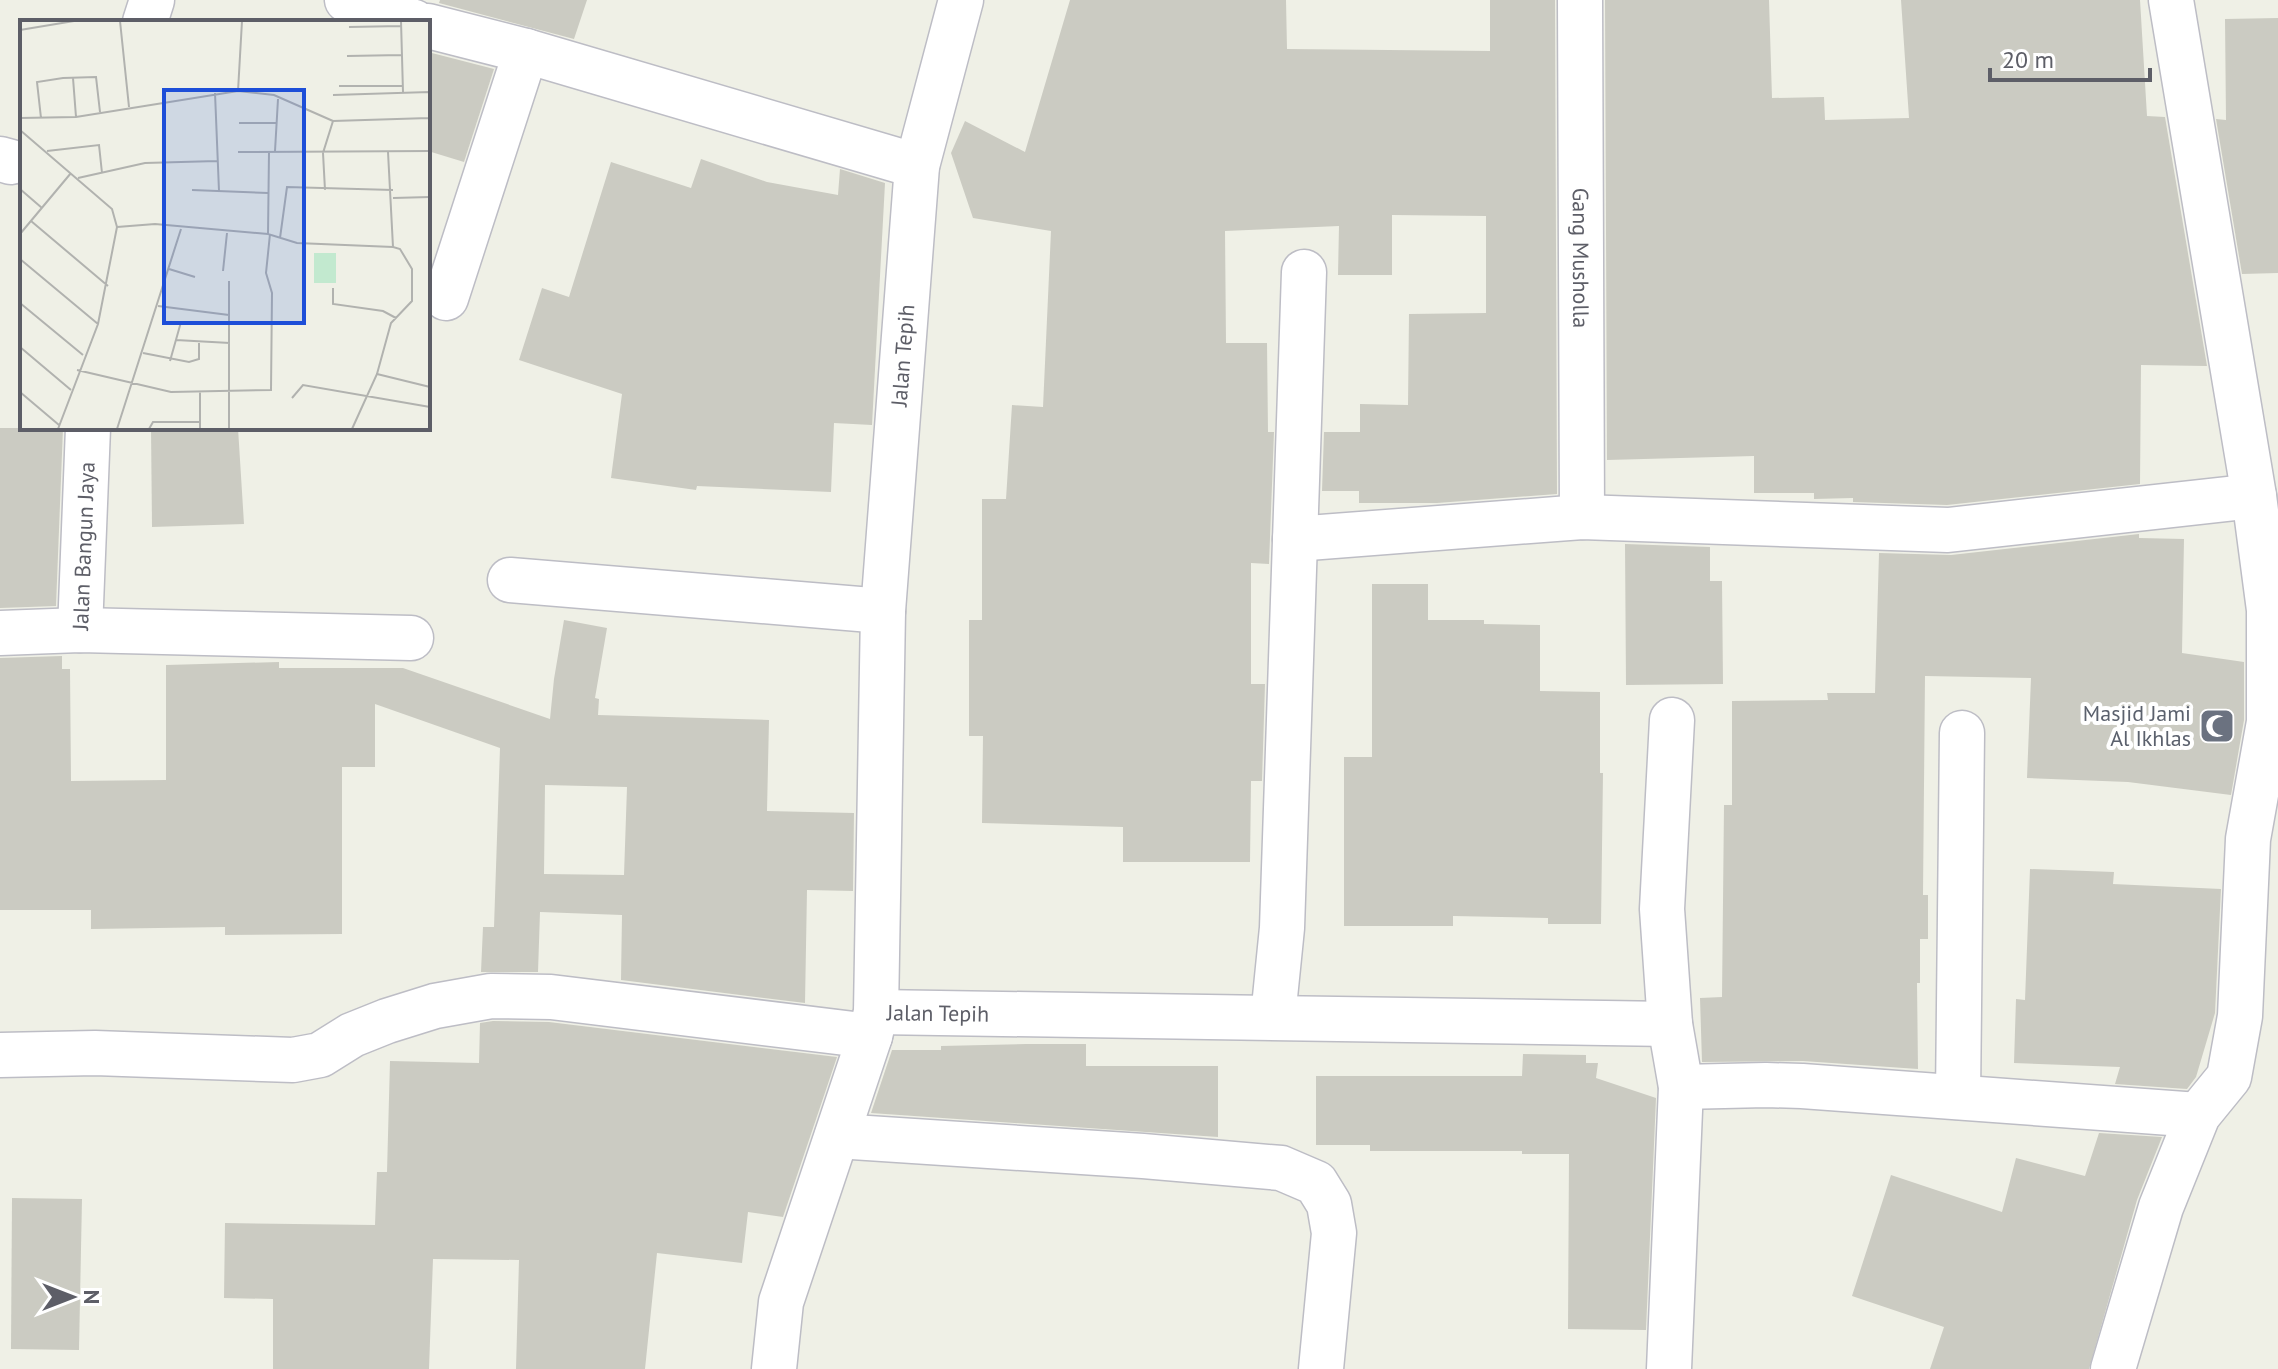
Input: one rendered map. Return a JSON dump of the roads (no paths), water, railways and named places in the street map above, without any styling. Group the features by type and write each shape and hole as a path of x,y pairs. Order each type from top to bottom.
{"street":[{"path":"146,20 152,0"},
{"path":"347,0 408,20"},
{"name":"Jalan Tepih","path":"961,0 917,166 883,611 873,1024 1273,1017 1670,1024"},
{"name":"Gang Musholla","path":"1580,0 1582,517"},
{"path":"2113,1369 2161,1207 2198,1115 2229,1077 2240,1016 2248,839 2274,722 2269,610 2254,496 2171,0"},
{"path":"430,27 526,51 917,166"},
{"path":"446,298 526,51"},
{"path":"1273,1017 1282,928 1304,272"},
{"name":"Jalan Bangun Jaya","path":"0,633 80,630 88,430"},
{"path":"1295,539 1582,517 1948,530 2254,496"},
{"path":"510,580 883,611"},
{"path":"80,630 411,638"},
{"path":"1669,1369 1681,1087 1670,1024 1662,909 1672,720"},
{"path":"1958,1097 1962,733"},
{"path":"0,1055 95,1053 293,1060 320,1055 352,1035 387,1021 435,1006 491,996 551,997 873,1024 781,1302 774,1369"},
{"path":"1681,1087 1766,1085 2198,1115"},
{"path":"837,1136 1281,1168 1316,1183 1329,1204 1334,1233 1321,1369"}],"place":[{"name":"Masjid Jami Al Ikhlas","path":"2217,726"}]}
